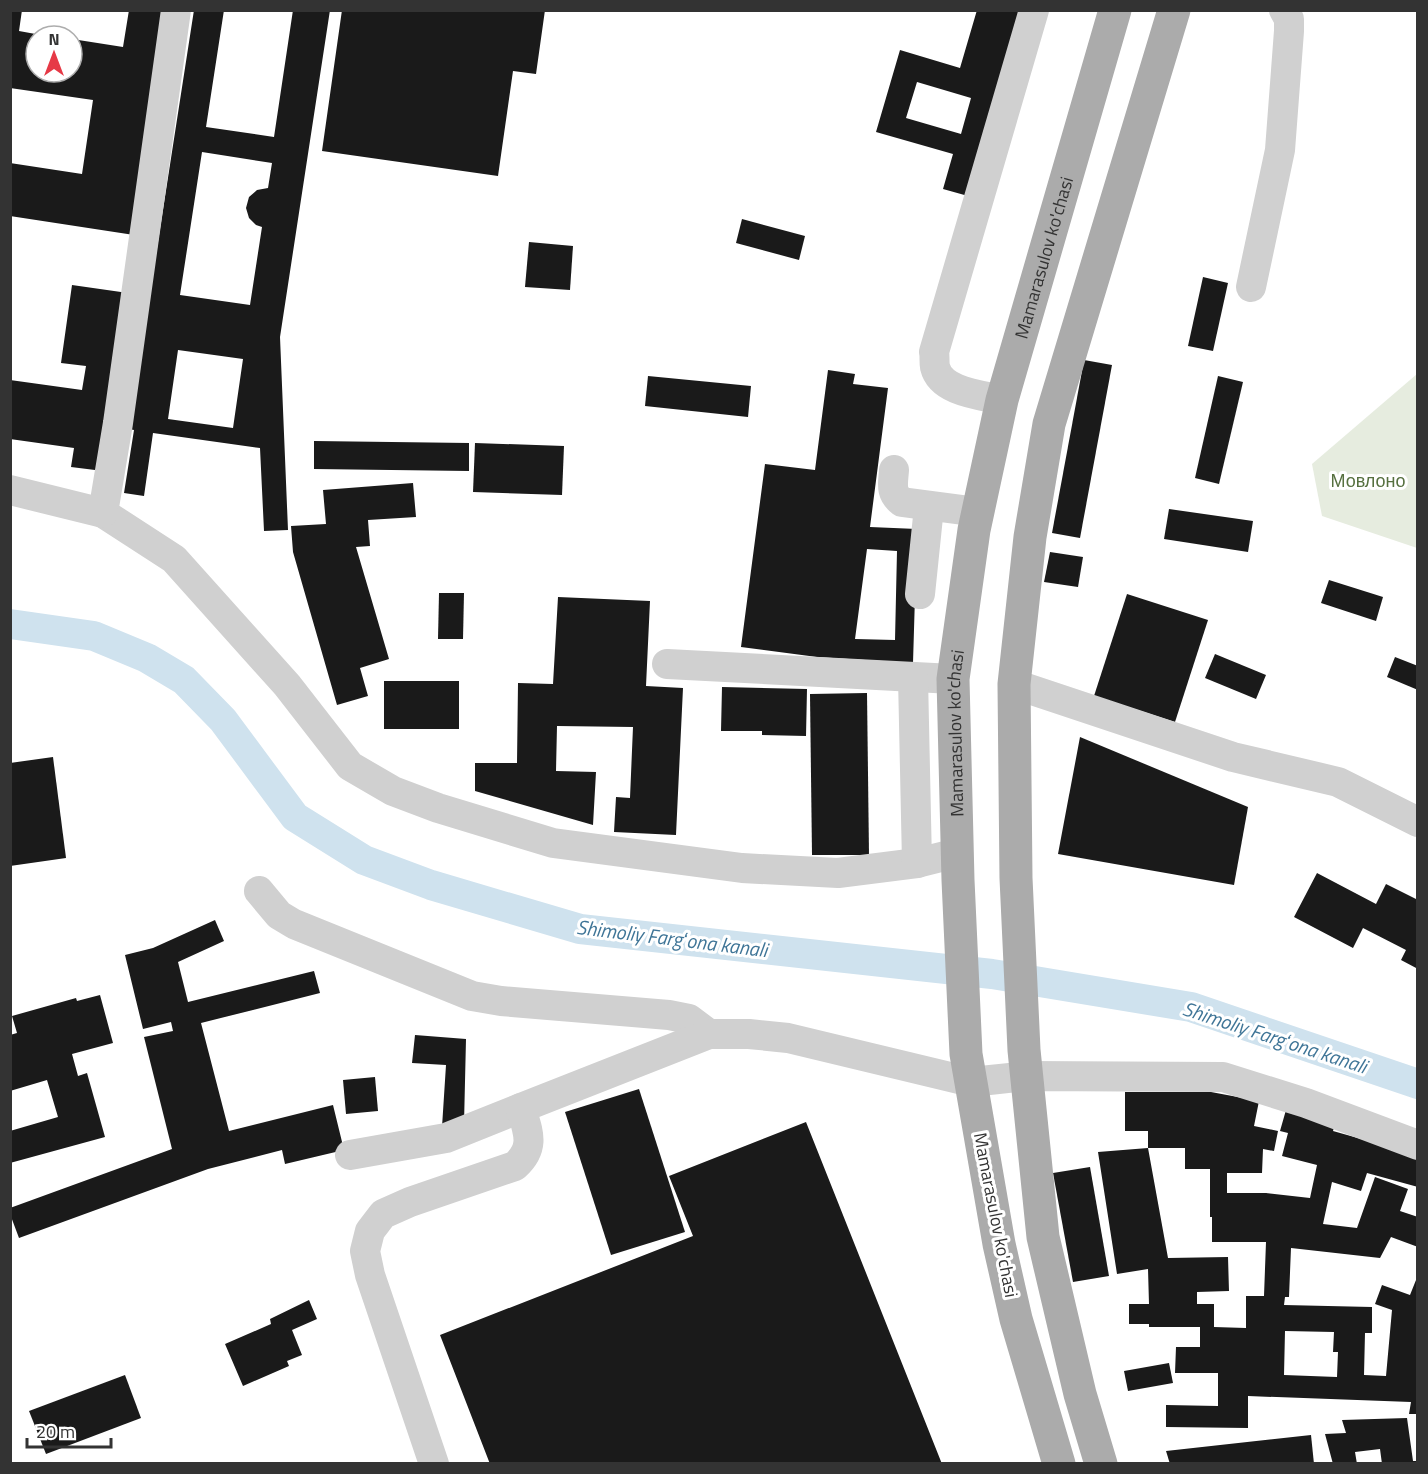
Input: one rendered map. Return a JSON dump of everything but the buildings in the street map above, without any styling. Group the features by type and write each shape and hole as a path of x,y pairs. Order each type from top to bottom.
{"main road":[{"name":"Mamarasulov ko'chasi","path":"1059,1464 1016,1319 999,1244 969,1068 957,867 953,679 978,512 1002,400 1115,10"},
{"path":"1101,1464 1080,1394 1043,1237 1026,1063 1016,878 1014,684 1030,537 1049,423 1174,10"}],"street":[{"path":"103,513 118,423 176,10"},
{"path":"1002,400 956,388 943,380 936,368 934,352 1034,10"},
{"path":"1251,287 1280,150 1289,31 1288,19 1284,10"},
{"path":"894,470 892,492 902,502 978,512"},
{"path":"10,490 103,513 174,559 287,685 350,766 393,791 438,808 553,843 619,853 742,868 838,873 917,863 957,867"},
{"path":"920,594 928,507"},
{"path":"668,663 953,679"},
{"path":"913,677 917,863"},
{"path":"1014,684 1233,757 1338,782 1418,822"},
{"path":"259,891 279,915 294,924 472,996 501,1001 669,1015 689,1019 709,1034"},
{"path":"350,1155 446,1138 709,1034 749,1034 788,1038 969,1068 1026,1063 1223,1077 1306,1103 1418,1145"},
{"path":"434,1464 370,1275 365,1251 370,1231 383,1214 410,1202 515,1166 524,1158 530,1139 521,1108"}],"green space":[{"name":"Мовлоно","path":"1417,374 1417,548 1322,516 1312,464"}],"waterway":[{"name":"Shimoliy Fargʻona kanali","path":"10,624 94,636 147,658 184,680 223,720 295,817 364,860 431,885 580,929 992,974 1191,1007 1418,1084"}]}
